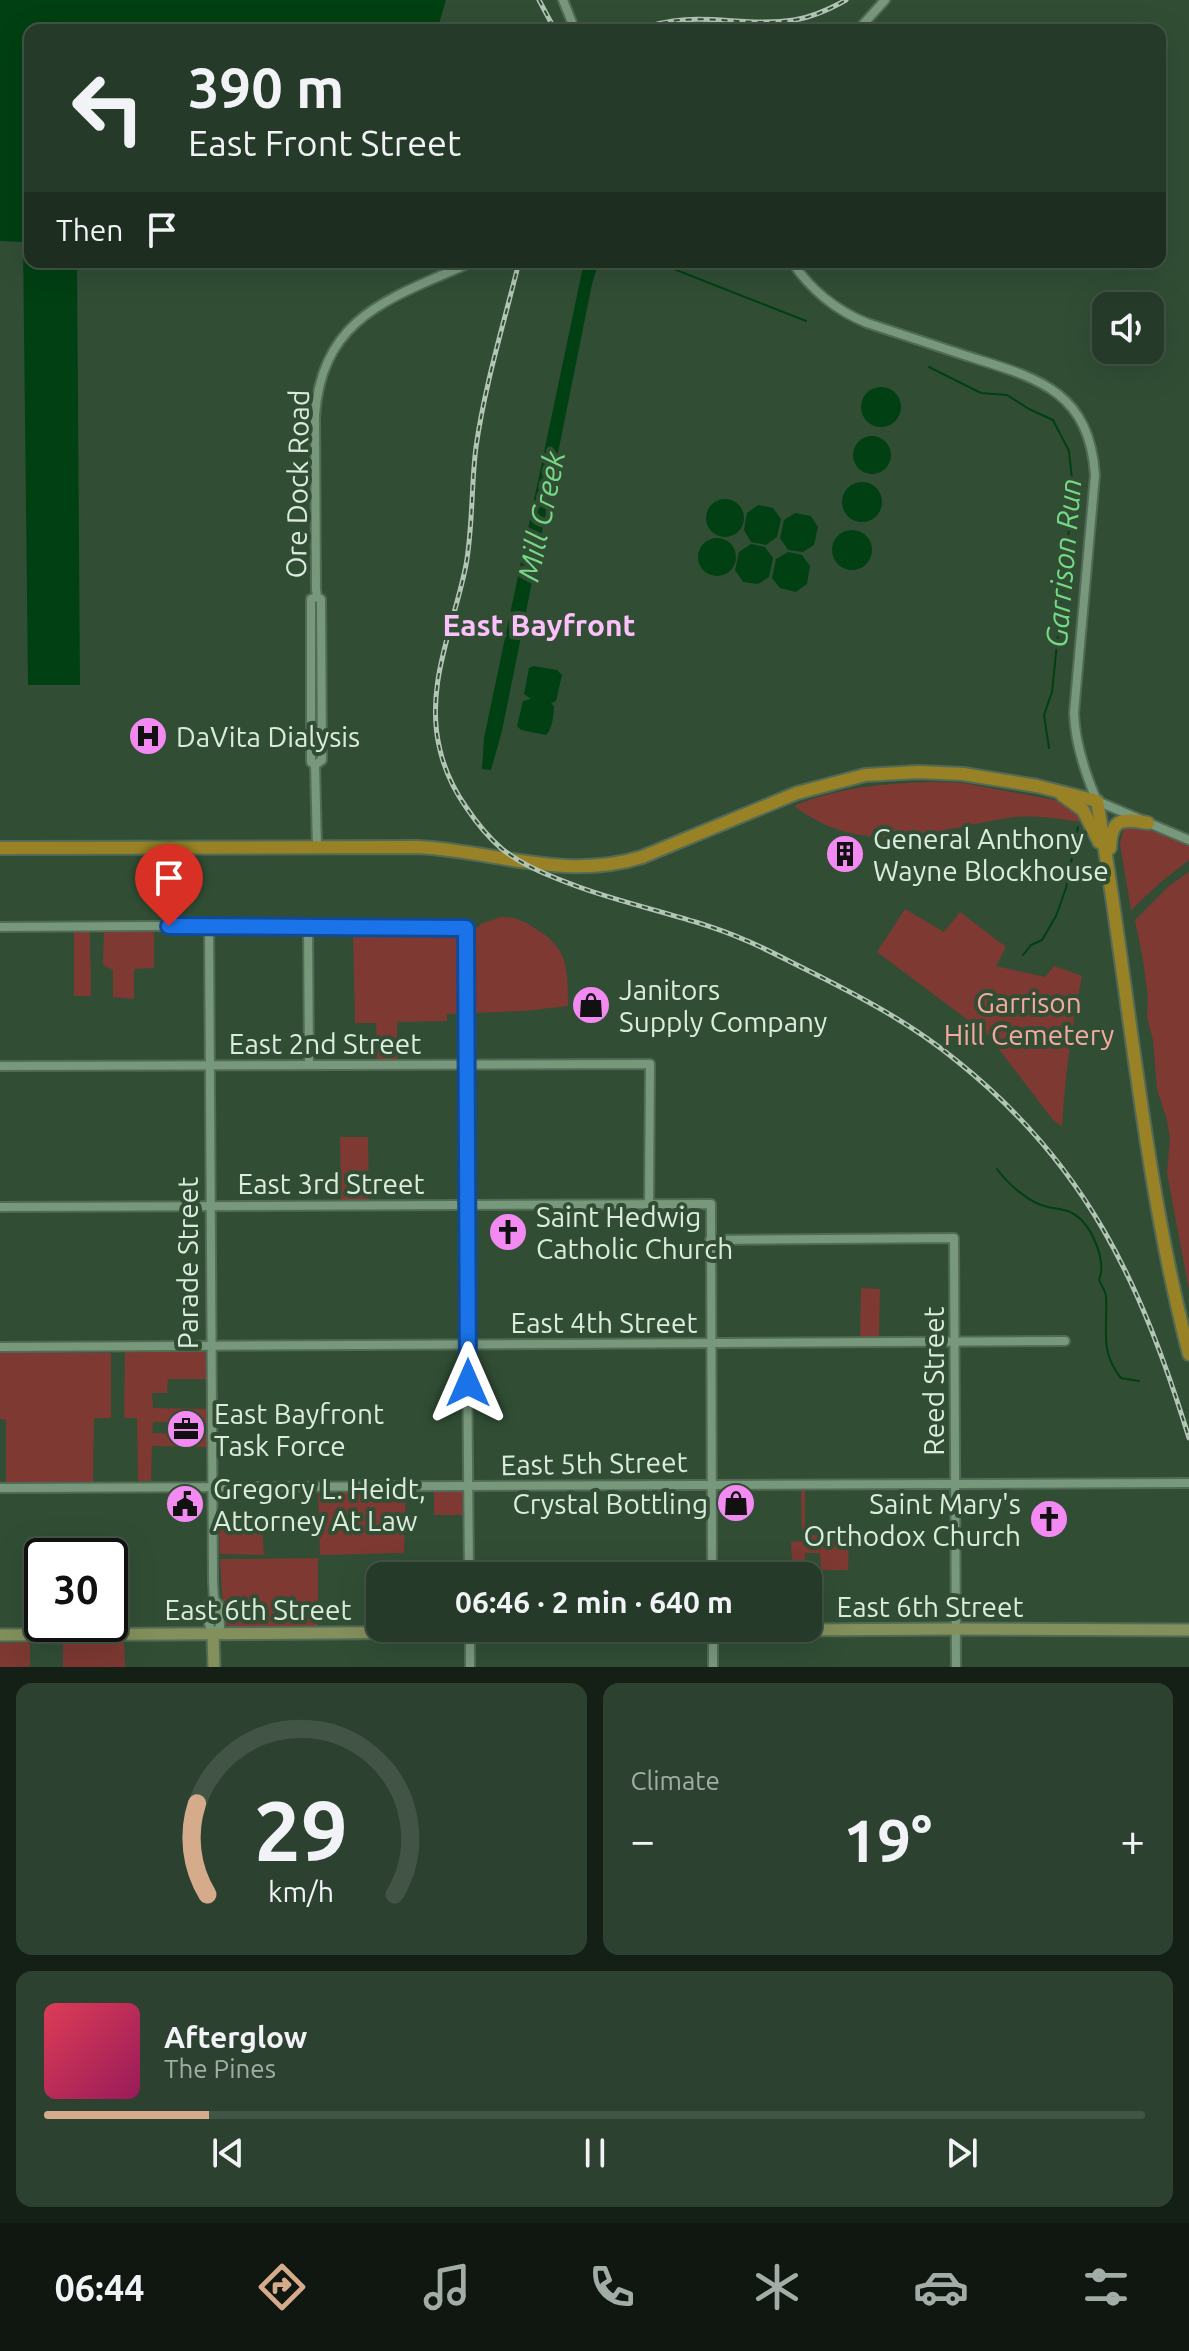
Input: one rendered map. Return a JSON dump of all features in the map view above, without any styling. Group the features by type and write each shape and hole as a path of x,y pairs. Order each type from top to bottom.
{"highway":[{"path":"0,848 441,848 543,865 591,867 642,857 797,793 865,775 942,772 1049,789 1097,801 1158,1207 1189,1354"},
{"path":"1049,789 1083,810 1096,834 1109,872"},
{"path":"1109,872 1111,835 1116,825 1127,819 1148,823"}],"main road":[{"name":"East 6th Street","path":"822,1629 1189,1630"},
{"name":"East 6th Street","path":"0,1635 366,1632"},
{"name":"Parade Street","path":"213,1634 214,1667"}],"street":[{"path":"563,0 573,24"},
{"path":"863,24 885,0"},
{"name":"Ore Dock Road","path":"317,847 310,710 311,599 317,597 315,416 319,384 328,358 344,334 364,315 459,268"},
{"path":"797,268 815,291 839,310 867,323 1037,380 1062,397 1085,427 1094,458 1095,486 1074,713 1076,736 1097,801 1189,840"},
{"path":"308,925 309,1065"},
{"path":"0,927 308,925 466,928 469,1562"},
{"name":"Parade Street","path":"209,926 214,1599 219,1605 220,1627 213,1634"},
{"name":"East 2nd Street","path":"0,1066 650,1064 649,1203"},
{"name":"East 3rd Street","path":"0,1207 711,1204 710,1240"},
{"name":"Reed Street","path":"710,1240 954,1238 956,1667"},
{"path":"710,1240 712,1562"},
{"name":"East 4th Street","path":"0,1347 1065,1341"},
{"name":"East 5th Street","path":"0,1488 1189,1483"},
{"path":"470,1642 470,1667"},
{"path":"713,1642 713,1667"}],"green space":[{"path":"963,783 1066,802 1086,823 1017,817 924,834 872,837 846,832 820,822 794,806 828,794 863,787"},
{"path":"1128,825 1144,827 1189,845 1189,860 1131,910 1120,844 1121,828"},
{"path":"1189,872 1189,1290 1167,1173 1170,1138 1157,1089 1153,1040 1147,1017 1148,998 1135,920 1169,886"},
{"name":"Garrison Hill Cemetery","path":"905,909 944,932 960,912 1006,947 996,966 1045,977 1054,966 1082,976 1069,1051 1062,1126 1053,1120 988,1035 877,952"},
{"path":"501,917 524,922 555,944 567,971 568,1006 447,1014 447,1021 397,1022 397,1059 377,1060 376,1023 355,1023 353,931 472,932 481,924"},
{"path":"74,932 90,932 91,996 74,996"},
{"path":"104,932 154,932 154,968 134,969 134,999 113,997 113,970 103,965"},
{"path":"340,1137 368,1137 369,1200 341,1200"},
{"path":"861,1288 880,1289 879,1337 860,1337"},
{"path":"125,1352 204,1352 208,1356 206,1379 168,1379 167,1393 152,1393 153,1408 207,1409 207,1423 153,1422 152,1433 207,1435 207,1447 152,1446 151,1481 138,1481 137,1418 124,1418"},
{"path":"0,1353 111,1353 111,1418 94,1418 93,1484 6,1483 6,1420 0,1419"},
{"path":"801,1489 805,1489 807,1535 849,1536 848,1570 822,1570 820,1553 805,1553 805,1562 792,1561 791,1542 802,1541"},
{"path":"434,1490 464,1491 464,1515 434,1515"},
{"path":"318,1491 406,1491 404,1553 320,1555"},
{"path":"262,1526 264,1555 220,1554 219,1527"},
{"path":"318,1558 318,1626 236,1627 224,1623 220,1559"},
{"path":"30,1642 30,1667 0,1667 0,1643"},
{"path":"63,1642 124,1642 125,1667 63,1667"}],"water":[{"path":"0,0 446,0 439,24 24,24 24,268 77,268 80,685 28,685 23,242 0,241"},
{"name":"Mill Creek","path":"583,268 597,268 502,731 491,770 482,769 484,738"},
{"path":"881,387 895,393 901,407 895,421 881,427 867,421 861,407 867,393"},
{"path":"872,436 886,441 891,455 886,469 872,474 858,469 853,455 858,441"},
{"path":"862,482 876,488 882,502 876,516 862,522 848,516 842,502 848,488"},
{"path":"725,499 738,505 744,518 738,531 725,537 712,531 706,518 712,505"},
{"path":"758,505 773,508 781,519 777,537 766,545 751,542 744,530 747,513"},
{"path":"795,513 811,516 818,527 814,545 803,552 788,550 780,538 784,520"},
{"path":"852,530 866,536 872,550 866,564 852,570 838,564 832,550 838,536"},
{"path":"717,538 730,544 736,557 730,570 717,576 704,570 698,557 704,544"},
{"path":"751,544 765,547 773,558 769,577 758,584 743,582 735,570 739,552"},
{"path":"788,552 802,555 810,566 807,584 796,592 780,588 772,578 776,559"},
{"path":"529,668 557,670 562,675 556,701 551,703 554,706 553,717 546,735 521,730 517,726 523,701 531,699 524,694"}],"waterway":[{"name":"Garrison Run","path":"671,268 806,321"},
{"name":"Garrison Run","path":"929,367 981,393 1007,395 1053,420 1069,451 1073,489 1052,692 1044,715 1049,748"},
{"name":"Garrison Run","path":"1023,955 1031,945 1042,940 1056,916 1066,888 1078,827"},
{"name":"Garrison Run","path":"997,1169 1026,1197 1041,1205 1069,1212 1079,1218 1091,1233 1101,1262 1099,1280 1106,1295 1107,1349 1121,1378 1139,1381"}],"railway":[{"path":"539,0 552,24"},
{"path":"659,24 697,19 754,22 794,20 846,0"},
{"path":"517,268 480,423 466,565 438,679 436,726 440,750 458,794 487,834 520,861 579,887 745,940 848,991 904,1023 957,1061 1002,1101 1041,1142 1075,1185 1104,1230 1151,1328 1189,1438"}],"place":[{"name":"DaVita Dialysis","path":"148,736"},
{"name":"General Anthony Wayne Blockhouse","path":"845,854"},
{"name":"Janitors Supply Company","path":"591,1005"},
{"name":"Saint Hedwig Catholic Church","path":"508,1232"},
{"name":"East Bayfront Task Force","path":"186,1429"},
{"name":"Crystal Bottling","path":"736,1503"},
{"name":"Gregory L. Heidt, Attorney At Law","path":"185,1504"},
{"name":"Saint Mary's Orthodox Church","path":"1049,1519"}],"district":[{"name":"East Bayfront","path":"539,625"}],"route":[{"path":"169,926 466,928 468,1383"}]}
